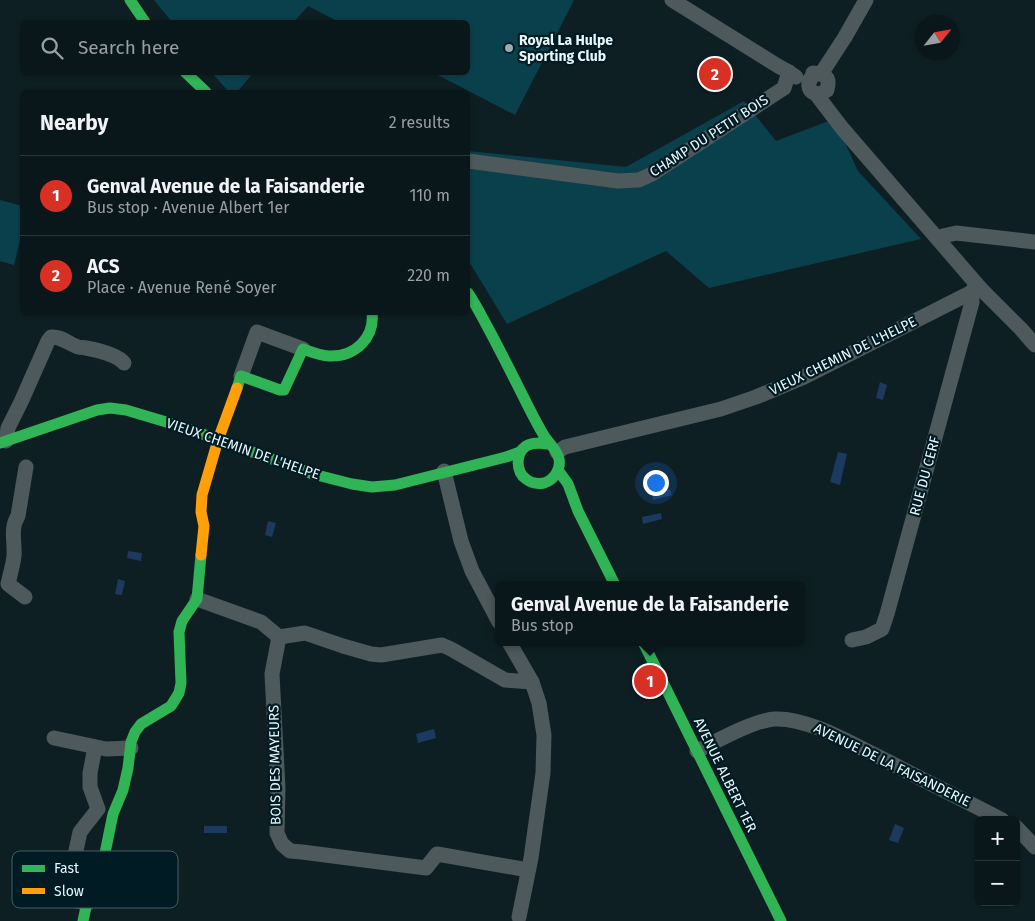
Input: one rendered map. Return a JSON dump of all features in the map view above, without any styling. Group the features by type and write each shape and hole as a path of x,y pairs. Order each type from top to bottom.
{"street":[{"path":"130,0 144,20"},
{"path":"672,0 789,72 798,80 817,83"},
{"path":"866,0 817,83 823,104 938,238 976,289 1021,329 1035,345"},
{"name":"CHAMP DU PETIT BOIS","path":"470,161 618,182 639,180 665,166 784,88 789,72"},
{"path":"188,75 204,90"},
{"path":"938,238 956,234 1035,242"},
{"name":"VIEUX CHEMIN DE L'HELPE","path":"553,448 564,447 721,408 756,397 804,377 976,289"},
{"name":"RUE DU CERF","path":"852,640 866,637 882,629 976,289"},
{"path":"470,296 524,400 560,461 554,477 548,482 541,484"},
{"path":"105,851 114,810 123,790 135,732 141,724 171,706 179,693 179,632 182,622 197,599 204,526 201,512 202,495 218,440 258,332 318,354 332,356 347,354 363,344 370,334 373,315"},
{"path":"3,442 48,340 52,337 56,336 78,347 114,356 124,363"},
{"path":"241,376 284,390 303,349"},
{"path":"524,400 532,425 531,443"},
{"name":"VIEUX CHEMIN DE L'HELPE","path":"3,442 81,414 110,408 152,417 313,474 372,487 395,484 520,452"},
{"path":"553,448 540,442 525,446 520,452 518,469 523,477 531,482 541,484 578,511"},
{"path":"489,460 518,469"},
{"path":"25,597 4,581 14,557 13,533 18,516 26,467"},
{"path":"558,470 574,496 578,511 612,581"},
{"path":"444,472 461,542 472,571 495,614"},
{"path":"197,599 261,622 279,637 305,634 342,646 381,655 442,645 505,680 532,682"},
{"name":"BOIS DES MAYEURS","path":"279,637 272,674 278,788 277,833 282,844 290,851 426,868 437,854 528,870"},
{"path":"511,646 532,682 539,703 544,736 542,773 531,858 519,917"},
{"name":"AVENUE ALBERT 1ER","path":"645,646 781,921"},
{"name":"AVENUE DE LA FAISANDERIE","path":"697,751 755,724 773,719 790,720 819,728 994,816"},
{"path":"54,738 106,750 131,748"},
{"path":"95,747 90,773 90,787 98,809"},
{"path":"76,851 80,832 98,809 114,810"},
{"path":"1020,828 1035,829"},
{"path":"1020,831 1035,847"},
{"path":"83,921 87,908"}],"shaded area":[{"name":"Royal La Hulpe Sporting Club","path":"154,0 574,0 515,115 438,75 470,75 470,20 335,20 308,6 296,20 170,20"},
{"path":"214,75 251,75 239,90 227,90"},
{"path":"744,101 776,141 834,119 858,171 921,239 709,288 666,251 507,324 470,263 470,151 626,167"},
{"path":"0,200 20,205 20,240 14,265 0,261"},
{"path":"880,382 887,385 883,400 876,398"},
{"path":"838,452 847,454 840,485 830,482"},
{"path":"670,489 672,495 653,500 652,494"},
{"path":"661,513 662,519 643,524 642,517"},
{"path":"268,521 276,523 272,537 265,535"},
{"path":"128,551 142,553 141,561 127,558"},
{"path":"118,579 125,581 122,595 115,594"},
{"path":"434,729 436,738 418,743 416,734"},
{"path":"895,824 904,828 898,843 889,840"},
{"path":"204,826 227,826 227,833 204,833"}],"traffic: fast":[{"path":"130,0 144,20"},
{"path":"188,75 204,90"},
{"path":"470,296 545,437 558,455 559,467 556,474 548,482 535,483 526,479 520,472 518,463 522,449 537,443 548,444"},
{"path":"237,388 241,376 284,390 303,349 319,355 329,356 347,353 355,349 367,338 372,315"},
{"path":"0,443 97,410 110,408 126,410 183,427 313,474 372,487 395,485 520,452"},
{"path":"558,470 568,484 578,511 613,581"},
{"path":"105,851 113,814 123,790 131,742 135,732 141,724 171,706 179,693 181,683 179,632 182,621 197,599 201,555"},
{"path":"645,646 781,921"},
{"path":"83,921 86,908"}],"traffic: slow":[{"path":"201,555 204,526 201,512 202,495 218,440 237,388"}],"place":[{"name":"Royal La Hulpe Sporting Club","path":"509,48"},
{"name":"ACS","path":"715,74"},
{"name":"Genval Avenue de la Faisanderie","path":"650,681"}]}
